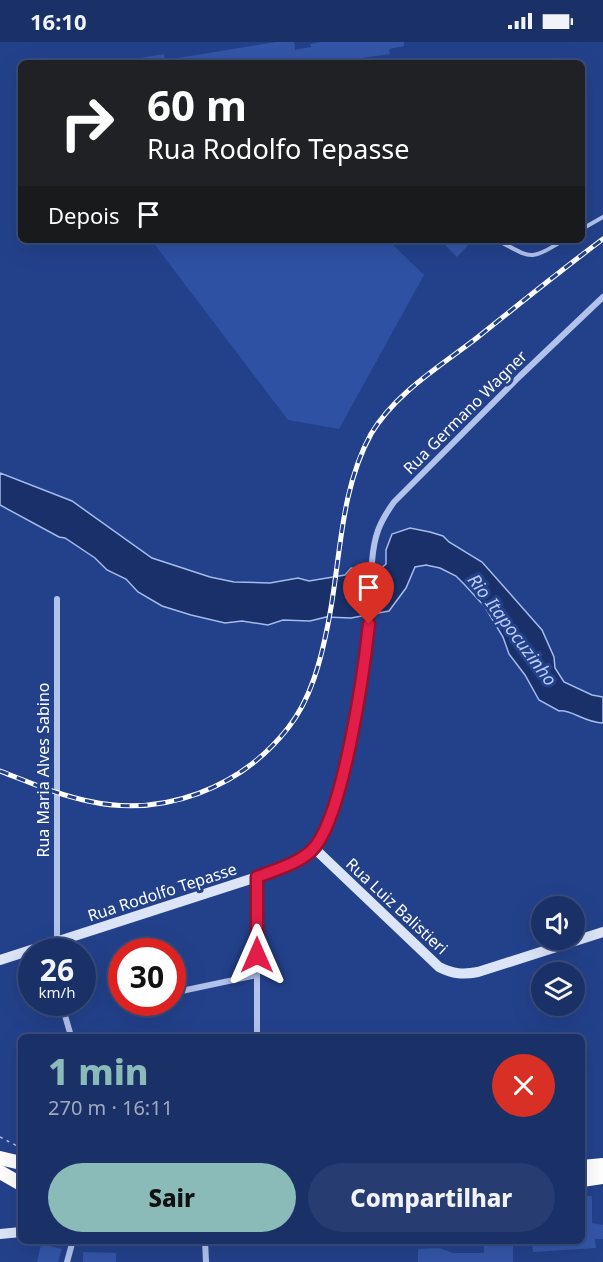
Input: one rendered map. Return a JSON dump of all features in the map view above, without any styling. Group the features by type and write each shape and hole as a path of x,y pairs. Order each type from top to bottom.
{"highway":[{"path":"0,1158 18,1163"},
{"path":"585,1167 603,1165"},
{"path":"0,1172 18,1182"},
{"path":"585,1180 603,1178"}],"street":[{"name":"Rua Germano Wagner","path":"372,562 373,544 380,522 394,502 603,297"},
{"name":"Rua Maria Alves Sabino","path":"57,599 57,938"},
{"path":"314,848 323,835 333,806 357,713 369,624"},
{"name":"Rua Rodolfo Tepasse","path":"66,938 257,877 298,860 314,848"},
{"name":"Rua Luiz Balistieri","path":"314,848 439,968 449,972 464,975 478,972 603,932"},
{"path":"257,877 257,1034"},
{"name":"Rua Rodolfo Tepasse","path":"0,960 18,955"},
{"path":"186,990 257,975"},
{"path":"65,1016 70,1034"},
{"path":"3,1234 18,1228"},
{"path":"3,1234 18,1232"},
{"path":"67,1262 72,1244"},
{"path":"205,1244 206,1262"}],"lane":[{"path":"585,227 603,217"},
{"path":"503,243 534,257 559,243"}],"path":[{"path":"369,624 372,562"},
{"path":"0,1137 18,1146"}],"shaded area":[{"path":"154,243 391,243 424,275 339,429 288,420"}],"water":[{"name":"Rio Itapocuzinho","path":"0,473 72,501 152,558 210,577 234,582 270,583 298,578 309,581 345,575 351,568 378,571 386,564 386,550 392,534 410,528 443,536 482,562 542,630 554,657 555,668 564,682 592,695 603,697 603,723 559,711 539,700 525,675 509,654 503,637 485,607 456,576 440,568 426,565 415,567 406,588 389,611 351,618 283,620 268,625 242,621 225,623 162,606 138,592 126,579 107,570 95,558 65,538 59,537 0,505"}],"building":[{"path":"276,42 294,42 295,50 311,47 310,44 321,42 404,42 404,46 389,49 390,54 347,60 172,59"},
{"path":"164,54 165,60 135,60"},
{"path":"443,243 470,243 457,257"},
{"path":"585,1196 592,1196 592,1223 603,1225 603,1239 595,1239 596,1248 533,1252 532,1244 585,1244"},
{"path":"41,1244 62,1249 58,1262 37,1262"},
{"path":"484,1244 513,1244 513,1262 418,1262 418,1249 439,1248 453,1253 484,1253"},
{"path":"83,1252 116,1253 116,1262 83,1262"}],"railway":[{"path":"0,771 44,788 88,801 116,805 144,805 172,801 224,782 269,749 296,717 314,679 328,624 347,503 360,456 371,434 393,405 420,381 603,239"}],"route":[{"path":"257,955 257,877 298,860 311,851 323,835 333,806 357,713 369,624"}]}
